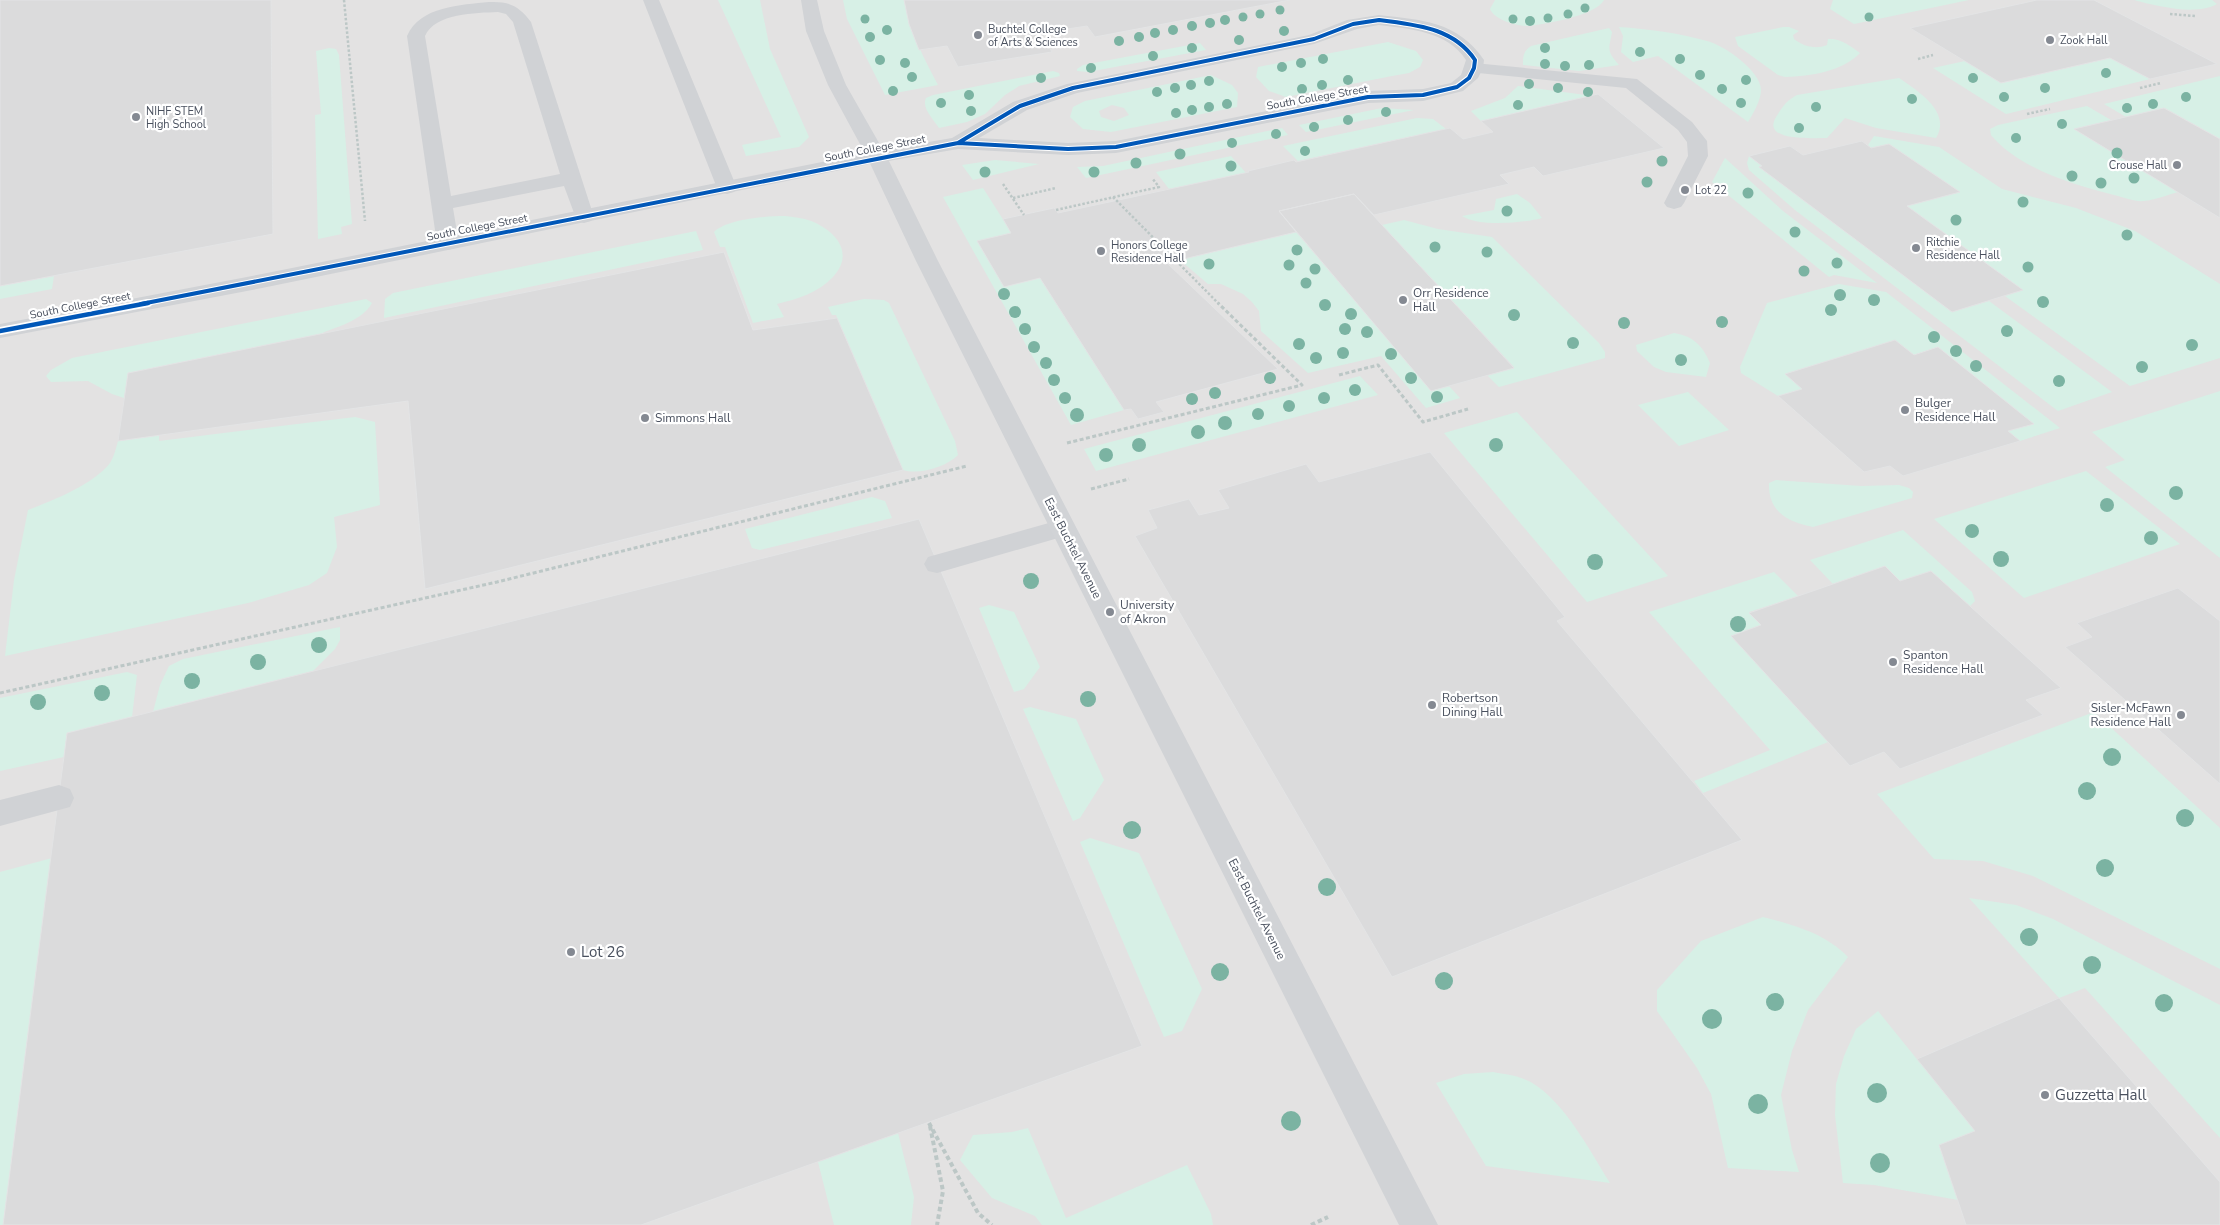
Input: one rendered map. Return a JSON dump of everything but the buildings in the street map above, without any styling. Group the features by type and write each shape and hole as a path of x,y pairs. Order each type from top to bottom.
{"main road":[{"name":"East Buchtel Avenue","path":"809,0 815,31 836,85 877,157 926,261 1419,1225"}],"street":[{"path":"651,0 727,188"},
{"path":"448,244 416,36 420,27 431,18 448,14 490,7 505,7 515,12 522,22 584,217"},
{"name":"South College Street","path":"0,331 448,244 877,157 958,143 1068,149 1116,147 1368,97 1399,97 1432,93 1457,87 1469,78 1474,68 1475,60 1470,51 1458,40 1441,31 1404,22 1379,20 1353,24 1314,39 1073,88 1020,106 958,143"},
{"path":"1474,68 1631,83 1685,126 1697,141 1698,156 1690,176 1674,203"},
{"path":"441,204 572,178"},
{"path":"938,564 1063,528"},
{"path":"0,813 59,798"}],"path":[{"path":"344,0 365,225"},
{"path":"2170,14 2195,16"},
{"path":"1918,59 1933,55"},
{"path":"2140,88 2160,83"},
{"path":"2027,114 2050,109"},
{"path":"1056,210 1159,187 1150,175"},
{"path":"1002,181 1024,215"},
{"path":"1013,198 1057,188"},
{"path":"1064,443 1302,385 1174,261 1113,197"},
{"path":"1339,376 1378,365 1423,422 1468,409"},
{"path":"0,693 497,582 967,466"},
{"path":"937,1225 943,1190 929,1123 978,1213 992,1225"},
{"path":"1311,1225 1328,1217"}],"shaded area":[{"name":"University of Akron","path":"0,0 2220,0 2220,1225 0,1225"}],"green space":[{"path":"718,0 760,0 770,49 809,137 799,147 746,156 742,145 781,137"},
{"path":"843,0 904,0 918,44 938,85 885,95 847,19"},
{"path":"1495,0 1604,0 1599,6 1581,15 1528,26 1512,24 1496,16 1490,9"},
{"path":"1833,0 1969,0 1854,24 1830,9"},
{"path":"2134,0 2212,0 2217,4 2209,8 2188,10"},
{"path":"1619,27 1696,38 1714,43 1732,53 1755,75 1761,90 1760,98 1748,122 1658,56 1633,62 1621,52 1623,36"},
{"path":"1783,27 1799,31 1793,35 1794,39 1801,44 1814,47 1823,46 1827,45 1828,39 1833,39 1845,43 1860,53 1835,69 1815,74 1785,77 1778,75 1738,46 1735,37"},
{"path":"1609,28 1612,32 1609,46 1610,53 1619,65 1579,71 1523,65 1525,52 1531,46"},
{"path":"1388,42 1416,51 1423,60 1420,67 1409,73 1286,97 1269,91 1256,77 1258,67"},
{"path":"1200,43 1206,50 1088,72 1077,71 1083,65"},
{"path":"329,48 336,49 339,55 352,224 341,227 342,234 318,239 315,115 321,114 316,51"},
{"path":"2110,58 2150,79 2006,114 1933,68 1965,61 2001,83"},
{"path":"1053,71 1059,73 1060,76 1019,86 1005,95 985,114 967,122 939,128 925,106 926,98 933,95"},
{"path":"1211,75 1232,85 1238,93 1237,107 1111,132 1083,129 1070,117 1073,107 1085,101","holes":["1112,105 1124,108 1129,115 1114,121 1101,117 1099,111"]},
{"path":"2220,76 2220,139 2165,108 2126,117 2104,104"},
{"path":"1899,78 1931,103 1936,111 1940,119 1940,128 1936,138 1876,128 1845,118 1827,138 1801,138 1782,135 1776,131 1773,125 1783,107 1790,99 1797,95"},
{"path":"1518,86 1593,96 1481,121 1471,111 1505,98"},
{"path":"2087,106 2111,120 2075,129 2178,192 2152,200 2140,201 2082,186 2031,166 2002,147 1991,135 1990,129 1998,125"},
{"path":"1382,108 1414,110 1306,132 1299,125"},
{"path":"1417,118 1433,119 1446,129 1298,161 1283,146"},
{"path":"1282,128 1288,135 1086,178 1077,167 1103,166"},
{"path":"1874,136 1939,147 2002,189 2076,208 2135,231 2220,284 2220,358 2130,386 2005,296 2023,290 1907,206 1960,192 1889,144 1871,148 1868,145"},
{"path":"1231,156 1246,173 1169,189 1156,172"},
{"path":"1749,156 1762,166 1759,167 1952,312 1989,301 2112,392 2058,411 1795,210 1749,170 1747,163"},
{"path":"1725,158 1783,211 1877,283 1834,275 1829,277 1712,182"},
{"path":"995,160 1039,164 973,180 962,165"},
{"path":"983,188 1124,410 1071,425 943,197"},
{"path":"1517,194 1530,203 1542,218 1490,223 1479,222 1462,216 1494,210 1496,199"},
{"path":"785,216 811,221 828,231 840,244 842,260 839,268 827,283 800,297 777,304 784,317 753,323 725,247 720,247 714,232 737,221"},
{"path":"1404,220 1438,229 1492,237 1599,343 1605,352 1605,358 1499,387 1487,375 1514,367 1382,225"},
{"path":"696,231 703,250 384,318 385,299 393,293"},
{"path":"1296,232 1431,390 1449,386 1460,398 1426,408 1381,356 1308,373 1261,331 1259,311 1243,294 1221,284 1208,284 1180,260"},
{"path":"54,276 52,289 0,299 0,286"},
{"path":"1839,284 1886,292 2060,428 2020,441 2008,431 2033,424 1938,347 1914,355 1895,340 1786,374 1802,389 1778,396 1741,373 1740,367 1767,303"},
{"path":"366,299 372,303 356,319 320,334 128,373 124,398 112,394 88,381 51,382 46,376 51,370 72,358"},
{"path":"864,299 884,300 889,303 955,441 958,455 947,463 925,471 903,470 836,315 832,315 828,307"},
{"path":"1674,333 1692,339 1701,347 1710,363 1706,377 1666,372 1654,367 1637,351 1636,345"},
{"path":"1360,376 1378,395 1096,471 1084,449"},
{"path":"2220,391 2220,558 2105,467 2125,460 2092,432"},
{"path":"1688,392 1729,430 1679,446 1638,405"},
{"path":"1517,412 1668,576 1587,602 1444,433"},
{"path":"355,417 375,422 380,505 334,517 337,547 327,573 309,585 248,603 5,656 14,580 28,510 72,491 94,478 110,463 118,441 159,435 159,441"},
{"path":"2086,471 2180,544 2024,598 1934,519"},
{"path":"1776,480 1861,486 1899,485 1909,488 1913,492 1912,498 1813,527 1788,519 1776,509 1772,502 1769,483"},
{"path":"872,497 885,501 892,518 760,550 752,548 745,529"},
{"path":"1903,530 1972,592 1975,601 1970,606 1931,571 1900,581 1885,566 1833,584 1810,560"},
{"path":"1774,572 1798,596 1749,612 1761,625 1731,636 1828,742 1703,793 1694,781 1770,750 1649,612"},
{"path":"989,605 1014,612 1040,667 1024,689 1014,692 979,608"},
{"path":"340,627 340,640 335,649 313,671 153,712 160,685 169,666 183,659"},
{"path":"127,672 137,675 132,717 64,757 0,771 0,698"},
{"path":"1030,707 1076,719 1104,780 1080,818 1073,821 1023,709"},
{"path":"2094,712 2220,828 2220,969 2033,876 1983,861 1934,859 1877,794"},
{"path":"1090,838 1139,853 1202,989 1182,1031 1164,1037 1080,842"},
{"path":"52,858 3,1225 0,1225 0,872"},
{"path":"1969,898 2016,905 2053,919 2220,1005 2220,1138 2085,988 2059,998"},
{"path":"1763,917 1819,936 1848,957 1808,1010 1792,1051 1781,1095 1792,1150 1799,1172 1728,1168 1711,1094 1697,1068 1657,1011 1657,990 1701,941"},
{"path":"1878,1011 1975,1131 1958,1200 1874,1185 1843,1183 1835,1115 1836,1084 1844,1056 1856,1029"},
{"path":"1493,1072 1524,1079 1537,1086 1550,1097 1573,1124 1610,1183 1486,1166 1436,1083 1464,1074"},
{"path":"1028,1128 1066,1218 1187,1165 1211,1214 1213,1225 1042,1225 1035,1216 992,1198 960,1160 973,1135 1012,1132"},
{"path":"898,1133 914,1197 911,1225 834,1225 818,1162"}],"cycle path":[{"path":"0,331 958,143 1068,149 1116,147 1368,97 1423,95 1457,87 1469,78 1474,68 1475,60 1458,40 1426,26 1379,20 1353,24 1314,39 1073,88 1020,106 958,143"}],"place":[{"name":"Buchtel College of Arts & Sciences","path":"978,35"},
{"name":"Zook Hall","path":"2050,40"},
{"name":"NIHF STEM High School","path":"136,117"},
{"name":"Crouse Hall","path":"2177,165"},
{"name":"Lot 22","path":"1685,190"},
{"name":"Ritchie Residence Hall","path":"1916,248"},
{"name":"Honors College Residence Hall","path":"1101,251"},
{"name":"Orr Residence Hall","path":"1403,300"},
{"name":"Bulger Residence Hall","path":"1905,410"},
{"name":"Simmons Hall","path":"645,418"},
{"name":"University of Akron","path":"1110,612"},
{"name":"Spanton Residence Hall","path":"1893,662"},
{"name":"Robertson Dining Hall","path":"1432,705"},
{"name":"Sisler-McFawn Residence Hall","path":"2181,715"},
{"name":"Lot 26","path":"571,952"},
{"name":"Guzzetta Hall","path":"2045,1095"}]}
